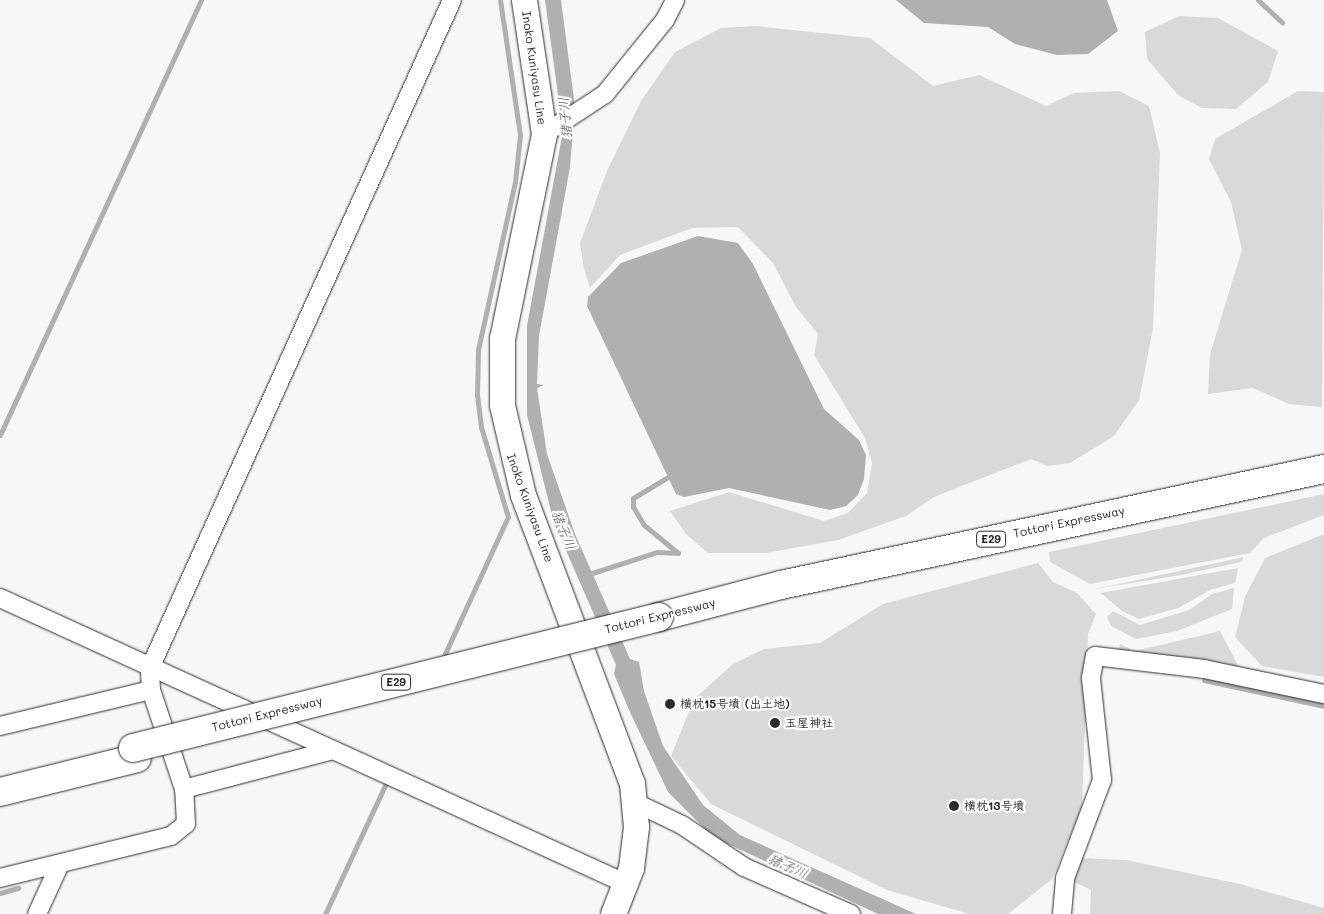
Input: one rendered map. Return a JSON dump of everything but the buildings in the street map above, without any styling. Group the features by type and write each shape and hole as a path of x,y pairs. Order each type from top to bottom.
{"highway":[{"name":"Tottori Expressway","path":"660,622 781,585 1324,469"},
{"name":"Tottori Expressway","path":"0,792 135,753 660,622 1324,484"},
{"name":"Tottori Expressway","path":"0,780 135,753"}],"main road":[{"name":"Inoko Kuniyasu Line","path":"524,0 544,134 502,338 502,405 523,495 610,715 634,802 636,827 628,884 613,914"}],"street":[{"path":"0,878 171,836 186,824 184,789 151,690 150,668 452,0"},
{"path":"544,134 605,94 666,20 675,0"},
{"path":"0,598 150,668 628,884"},
{"path":"1062,914 1065,878 1102,780 1091,678 1095,656 1204,669 1324,694"},
{"path":"0,726 151,690"},
{"path":"184,789 333,750"},
{"path":"634,802 682,825 744,867 851,914"},
{"path":"37,914 60,864"}],"shaded area":[{"path":"1179,16 1218,18 1278,51 1268,82 1236,109 1202,108 1178,95 1147,59 1145,32"},
{"path":"756,26 870,38 933,86 979,75 1046,106 1074,93 1119,91 1149,106 1160,153 1153,328 1139,400 1114,436 1070,463 1047,466 1031,459 934,497 906,516 838,540 766,553 708,553 686,534 670,511 729,492 824,521 848,513 867,493 872,463 865,438 814,355 818,334 796,307 773,263 738,227 692,228 620,255 590,288 584,269 580,243 607,171 641,101 675,52 721,28"},
{"path":"1298,91 1324,92 1322,407 1289,404 1253,388 1208,394 1210,354 1242,250 1231,202 1209,159 1215,139"},
{"path":"1324,494 1324,515 1264,538 1250,553 1090,584 1050,562 1049,552"},
{"path":"1324,534 1324,677 1262,666 1235,637 1245,597 1265,558"},
{"path":"1244,557 1241,562 1181,575 1095,589"},
{"path":"1038,563 1053,582 1077,593 1096,614 1088,634 1082,807 1052,879 1008,914 969,914 887,890 711,804 671,756 694,699 733,664 764,649 820,643 883,604"},
{"path":"1238,568 1235,583 1210,590 1178,608 1139,619 1122,611 1101,593"},
{"path":"1234,588 1232,609 1177,631 1136,639 1111,626 1107,617 1113,611 1140,625 1189,610 1212,594"},
{"path":"1220,631 1241,671 1117,653 1120,644 1135,651"},
{"path":"1080,858 1126,860 1240,884 1324,908 1324,914 1090,914 1091,890 1072,881"}],"water":[{"name":"猪子川","path":"545,0 561,0 575,107 570,167 539,336 537,384 544,385 537,388 547,454 575,534 630,659 639,662 644,691 663,746 703,805 740,835 916,914 878,914 713,837 668,792 614,674 616,665 554,523 527,415 527,326 563,131"},
{"path":"896,0 1107,0 1118,31 1088,54 1057,55 1015,44 988,27 924,23"},
{"path":"698,236 738,243 753,264 824,409 859,440 866,455 864,479 858,495 846,506 830,510 729,488 684,497 676,494 587,306 588,297 621,263"}],"waterway":[{"path":"0,435 201,0"},
{"path":"443,658 508,517 481,427 477,395 478,350 515,182 520,135 500,0"},
{"path":"1258,0 1282,22"},
{"path":"586,575 657,552 678,553 644,525 633,507 633,498 673,474"},
{"path":"1204,680 1324,706"},
{"path":"325,914 386,783"},
{"path":"0,893 18,888"}],"place":[{"name":"横枕15号墳 (出土地)","path":"670,704"},
{"name":"玉屋神社","path":"775,723"},
{"name":"横枕13号墳","path":"954,806"}]}
